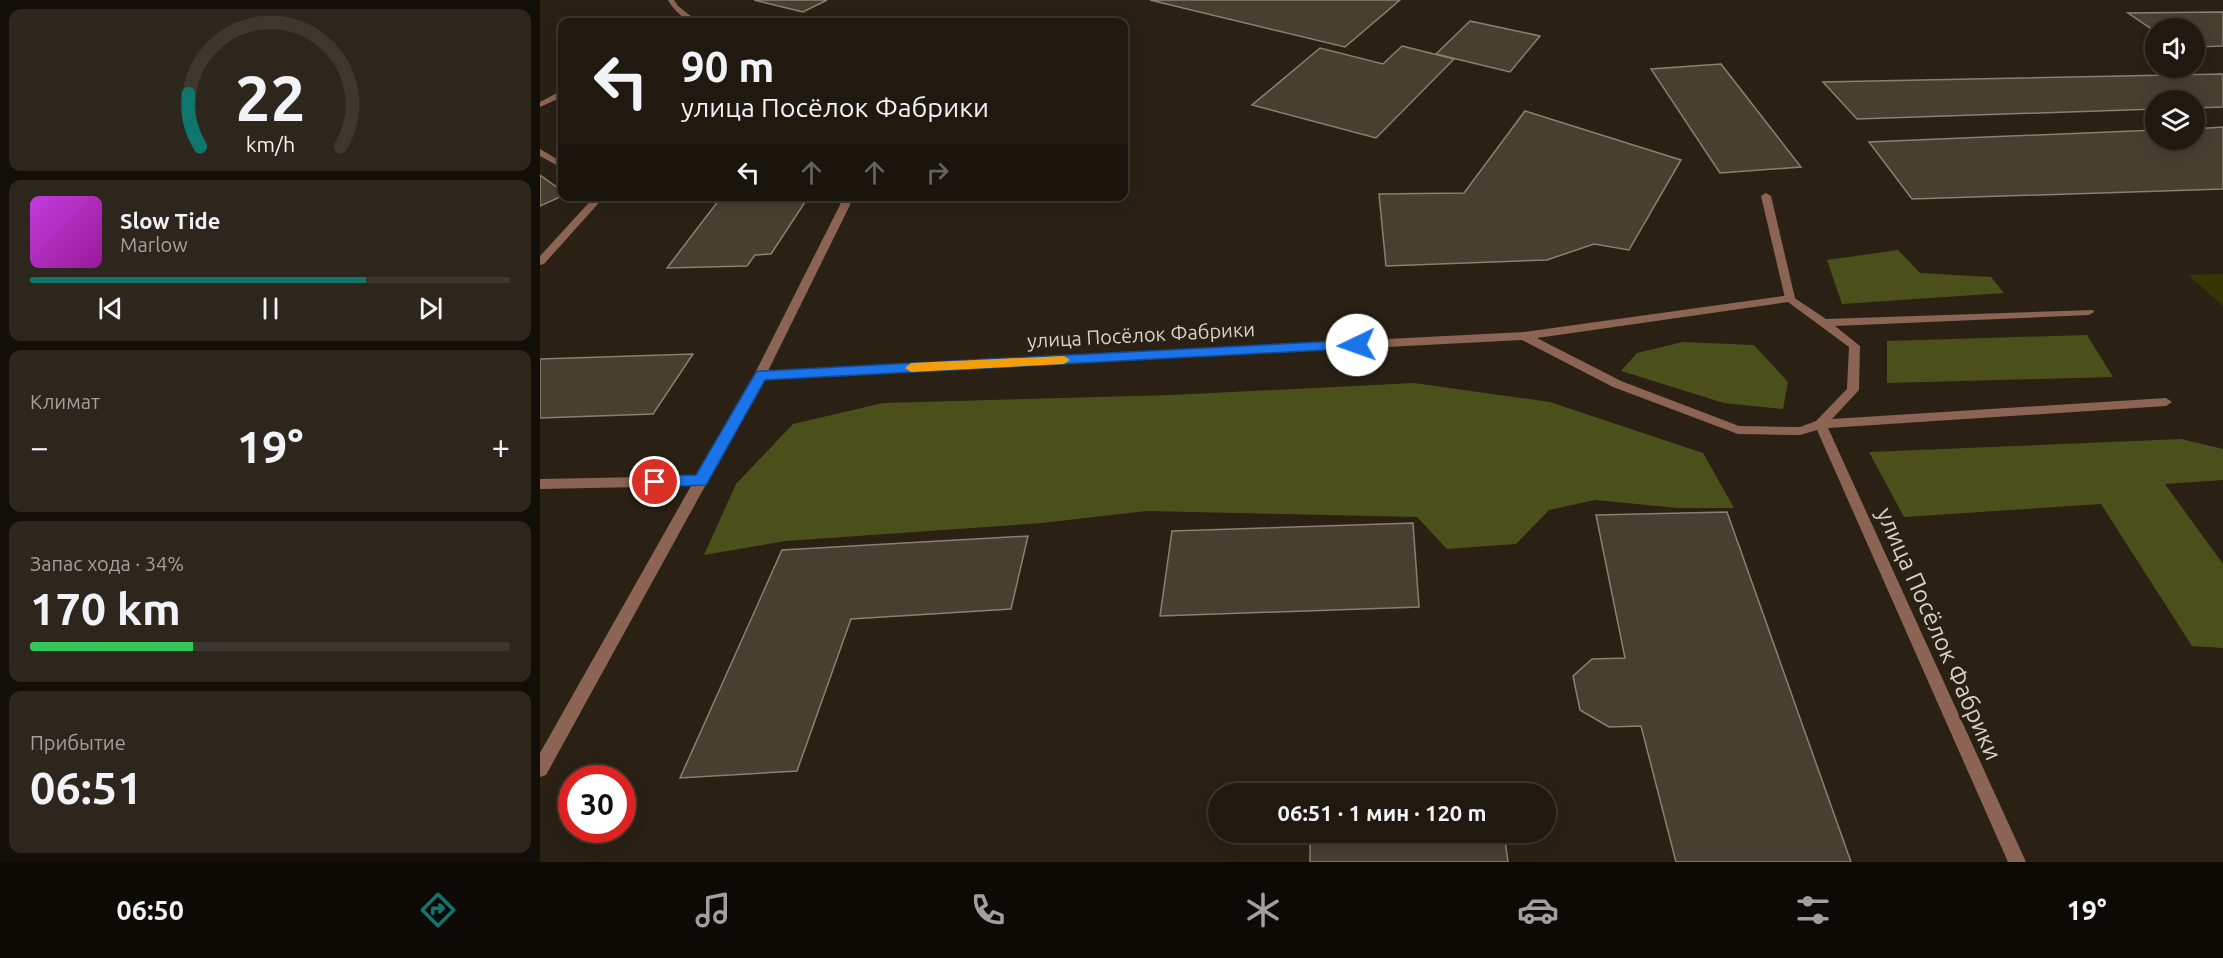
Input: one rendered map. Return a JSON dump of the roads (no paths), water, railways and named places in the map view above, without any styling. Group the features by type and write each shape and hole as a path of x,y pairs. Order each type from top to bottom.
{"street":[{"path":"671,0 675,7 690,18"},
{"path":"540,105 558,96"},
{"path":"540,152 558,163"},
{"path":"1766,196 1790,298 1855,346 1853,390 1820,424"},
{"path":"540,262 596,201"},
{"path":"540,769 760,375 846,201"},
{"name":"улица Посёлок Фабрики","path":"760,375 1524,336 1790,298"},
{"path":"1824,323 2089,312"},
{"path":"1524,336 1617,384 1738,430 1800,431 1820,424 2166,402"},
{"name":"улица Посёлок Фабрики","path":"1820,424 2017,862"},
{"path":"540,484 701,481"}]}
